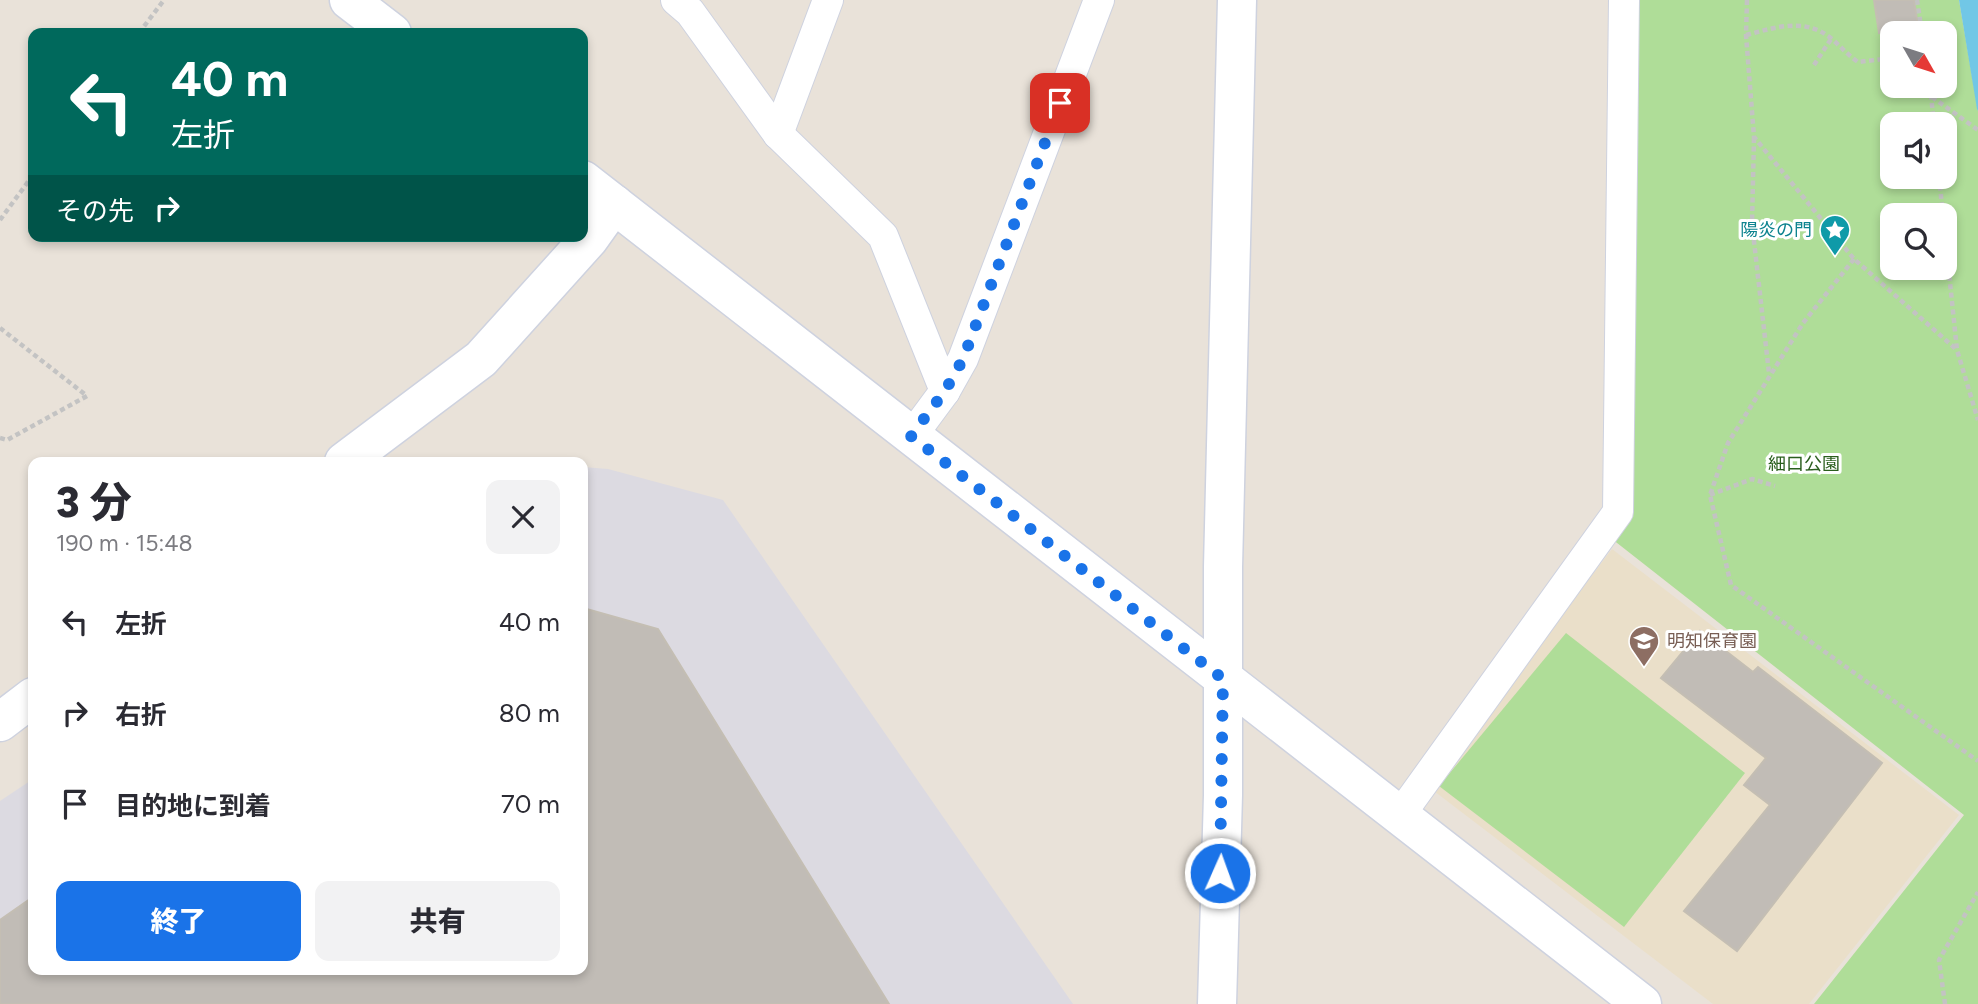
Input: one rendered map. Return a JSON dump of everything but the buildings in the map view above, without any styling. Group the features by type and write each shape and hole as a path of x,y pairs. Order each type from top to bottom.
{"street":[{"path":"349,0 385,28"},
{"path":"676,0 690,12 778,134 883,236 945,391"},
{"path":"778,134 828,0"},
{"path":"911,436 945,391 963,359 1099,0"},
{"path":"1217,1004 1237,0"},
{"path":"1400,815 1618,512 1624,0"},
{"path":"588,184 1642,1004"},
{"path":"588,240 614,204"},
{"path":"351,457 481,359 586,242"},
{"path":"0,722 28,701"}],"path":[{"path":"143,28 164,0"},
{"path":"1747,0 1746,35 1754,137 1752,224 1769,373"},
{"path":"1917,0 1920,21"},
{"path":"1746,35 1786,24 1809,27 1831,39 1858,62 1880,59"},
{"path":"1814,65 1831,39"},
{"path":"1932,98 1978,130"},
{"path":"1754,137 1854,259 1956,350"},
{"path":"0,219 28,182"},
{"path":"1854,259 1803,323 1769,373 1728,443 1710,495 1731,585 1978,761"},
{"path":"1949,280 1956,350 1978,420"},
{"path":"0,328 87,396 7,440 0,439"},
{"path":"1710,495 1752,479 1775,486"},
{"path":"1945,1004 1939,960 1978,891"}],"shaded area":[{"path":"588,467 608,469 723,500 1073,1004 0,1004 0,801 28,782 28,975 588,975"},
{"name":"明知保育園","path":"1612,549 1959,815 1809,1004 1713,1004 1430,788"}],"green space":[{"name":"細口公園","path":"1639,0 1959,0 1978,111 1978,1004 1814,1004 1964,815 1612,539 1635,215"},
{"path":"1566,633 1745,773 1624,927 1439,786"}],"water":[{"path":"1959,0 1978,0 1978,111 1977,109"}],"place":[{"name":"陽炎の門","path":"1835,257"},
{"name":"明知保育園","path":"1644,668"}],"route":[{"path":"1060,103 963,359 945,391 911,436 1223,679 1220,873"}]}
